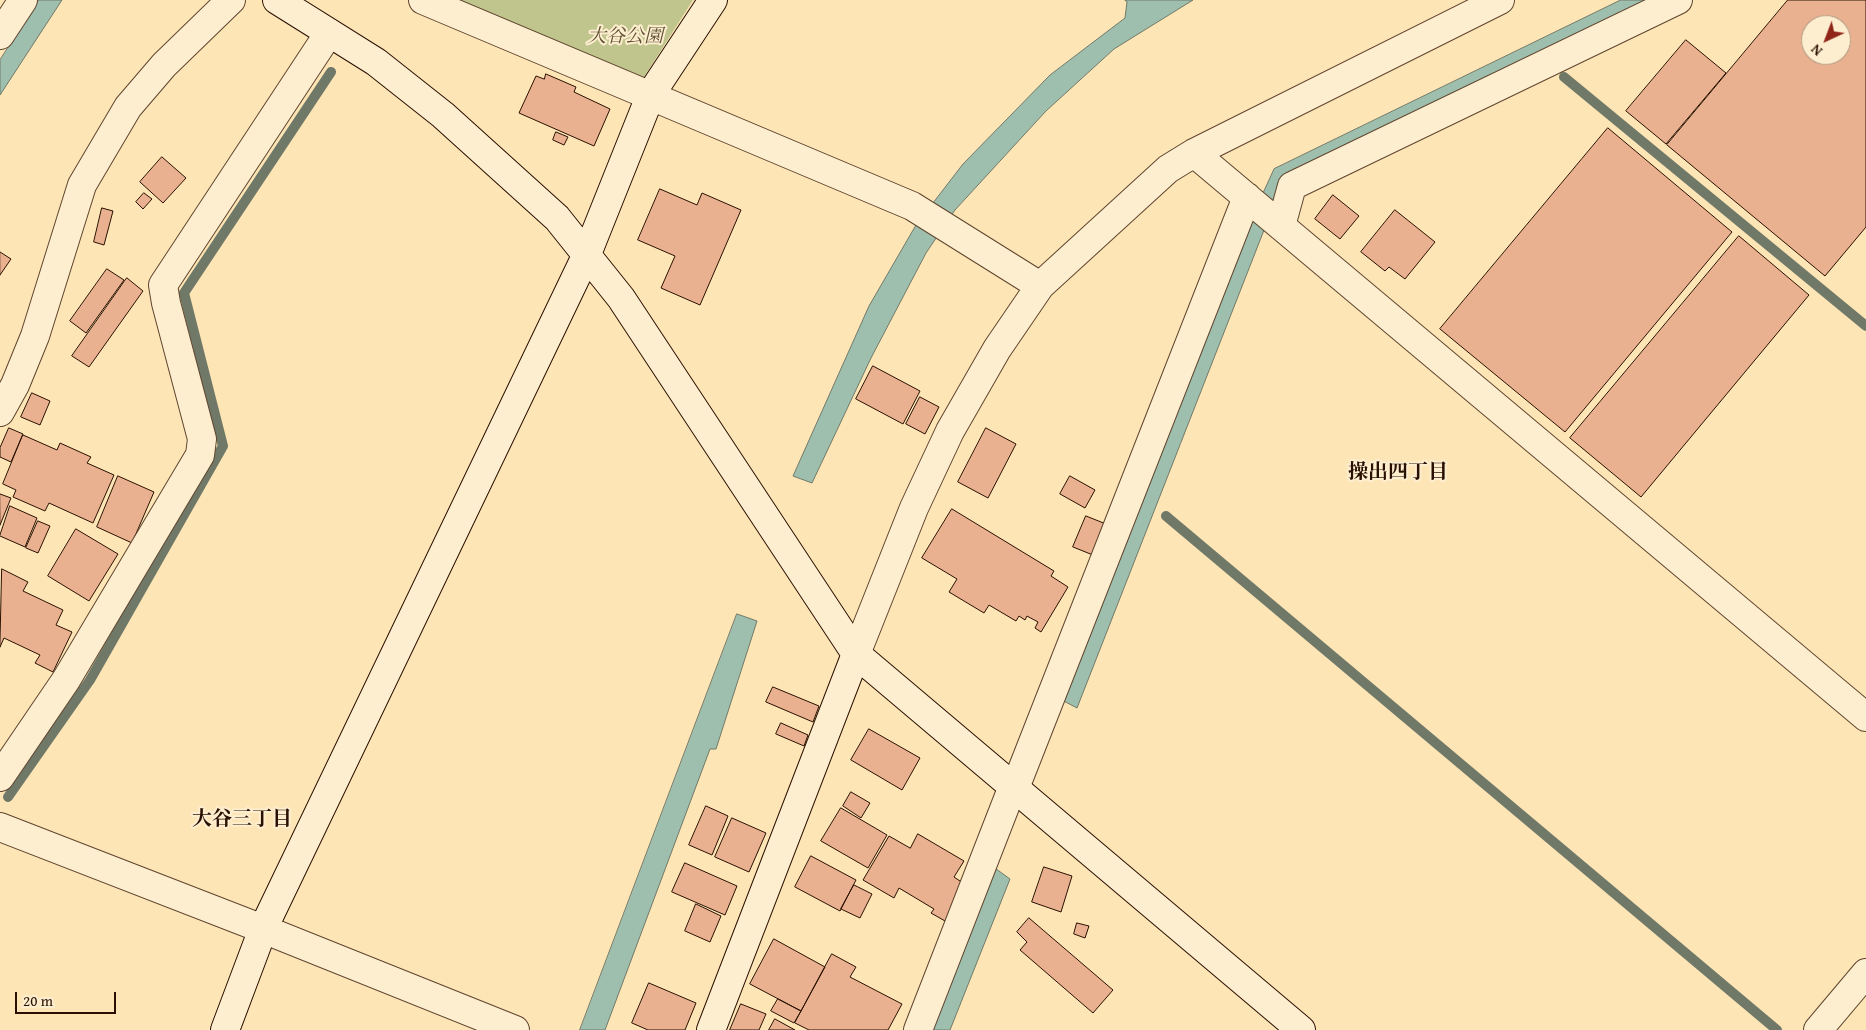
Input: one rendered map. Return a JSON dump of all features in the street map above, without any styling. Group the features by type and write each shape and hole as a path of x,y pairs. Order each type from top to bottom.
{"street":[{"path":"0,35 22,0"},
{"path":"0,412 15,385 35,336 82,185 128,107 164,65 231,0"},
{"path":"277,0 376,62 443,115 557,218 621,298 856,654 1042,809 1301,1030"},
{"path":"423,0 651,94 912,206 1040,286"},
{"path":"225,1030 263,929 587,254 651,94 713,0"},
{"path":"711,1030 914,508 950,431 997,349 1040,286 1168,169 1194,152 1500,0"},
{"path":"1281,226 1292,186 1678,0"},
{"path":"0,777 66,680 200,455 202,439 166,303 163,285 329,33"},
{"path":"1194,152 1866,717"},
{"path":"918,1030 1247,197"},
{"path":"0,827 263,929 515,1030"},
{"path":"1818,1030 1866,973"}],"green space":[{"name":"大谷公園","path":"444,0 693,0 644,77 629,79"}],"shaded area":[{"path":"39,0 62,0 0,95 0,60"},
{"path":"1125,0 1193,0 1114,49 1046,111 955,210 926,253 871,358 812,483 793,476 869,306 916,225 963,164 1050,75 1125,18 1127,2"},
{"path":"1621,0 1651,0 1284,179 1077,708 1058,698 1247,228 1274,169"},
{"path":"737,614 757,621 716,749 710,749 605,1030 580,1030"},
{"path":"992,866 1010,879 950,1030 928,1030"}],"building":[{"path":"1788,0 1866,0 1866,227 1825,276 1667,145"},
{"path":"1686,40 1726,73 1666,144 1626,111"},
{"path":"546,74 576,87 574,92 610,109 594,146 519,113 536,76 544,79"},
{"path":"1608,128 1732,232 1565,432 1440,329"},
{"path":"556,132 568,137 564,145 553,140"},
{"path":"162,157 186,178 163,203 140,182"},
{"path":"660,189 697,205 702,193 741,210 700,305 661,288 675,256 638,240"},
{"path":"144,193 152,199 143,209 136,202"},
{"path":"1333,195 1359,216 1340,239 1315,219"},
{"path":"102,208 113,211 104,245 94,242"},
{"path":"1395,210 1435,242 1405,279 1389,267 1385,271 1361,252"},
{"path":"1739,236 1809,295 1641,497 1570,438"},
{"path":"0,252 11,259 0,275"},
{"path":"107,269 124,280 86,333 70,321"},
{"path":"127,278 143,291 89,367 72,356"},
{"path":"873,366 920,391 903,424 856,399"},
{"path":"32,393 50,401 40,425 21,417"},
{"path":"920,397 939,407 925,434 906,424"},
{"path":"9,428 23,434 11,462 0,457 0,448"},
{"path":"986,428 1016,444 988,498 958,482"},
{"path":"23,435 57,450 60,443 91,457 87,463 114,475 93,523 49,503 45,511 13,497 16,490 3,484"},
{"path":"118,476 154,492 132,543 97,527"},
{"path":"1070,476 1095,490 1085,508 1060,494"},
{"path":"0,494 11,498 0,525"},
{"path":"10,506 37,518 25,547 0,536"},
{"path":"952,509 1054,571 1051,576 1068,587 1041,632 1035,628 1038,622 1027,616 1025,620 1019,616 1016,621 989,605 984,613 949,592 957,579 922,558"},
{"path":"1086,516 1111,526 1098,557 1073,547"},
{"path":"38,521 50,526 38,553 26,548"},
{"path":"76,529 118,554 89,601 48,576"},
{"path":"2,569 28,582 23,591 63,610 56,625 72,632 53,672 35,663 40,655 4,638 0,647"},
{"path":"773,687 819,706 813,722 766,702"},
{"path":"781,723 808,735 804,746 776,734"},
{"path":"869,729 920,758 902,790 851,760"},
{"path":"851,792 870,803 861,818 843,806"},
{"path":"706,806 728,816 712,855 689,845"},
{"path":"841,808 887,835 868,868 821,841"},
{"path":"732,818 766,833 749,872 715,857"},
{"path":"918,834 964,861 954,877 966,885 945,921 931,913 934,909 899,888 894,898 863,880 889,836 910,848"},
{"path":"811,856 856,880 840,911 795,887"},
{"path":"685,863 737,886 725,915 672,892"},
{"path":"1044,867 1072,876 1061,912 1032,902"},
{"path":"854,885 872,894 860,918 841,909"},
{"path":"696,904 721,916 710,942 685,931"},
{"path":"1029,918 1113,990 1093,1013 1020,950 1027,942 1017,932"},
{"path":"1077,923 1089,926 1085,938 1074,934"},
{"path":"774,939 825,967 801,1011 750,984"},
{"path":"832,954 856,967 850,977 902,1004 888,1030 809,1030 795,1023"},
{"path":"649,983 696,1003 685,1030 648,1030 632,1023"},
{"path":"778,999 801,1011 794,1023 771,1011"},
{"path":"741,1004 766,1014 759,1030 730,1030"},
{"path":"775,1019 795,1030 769,1030"}],"waterway":[{"path":"8,797 90,680 223,446 184,293 331,72"},
{"path":"1564,77 1866,326"},
{"path":"1166,516 1777,1030"}],"district":[{"name":"操出四丁目","path":"1398,473"},
{"name":"大谷三丁目","path":"242,820"}]}
